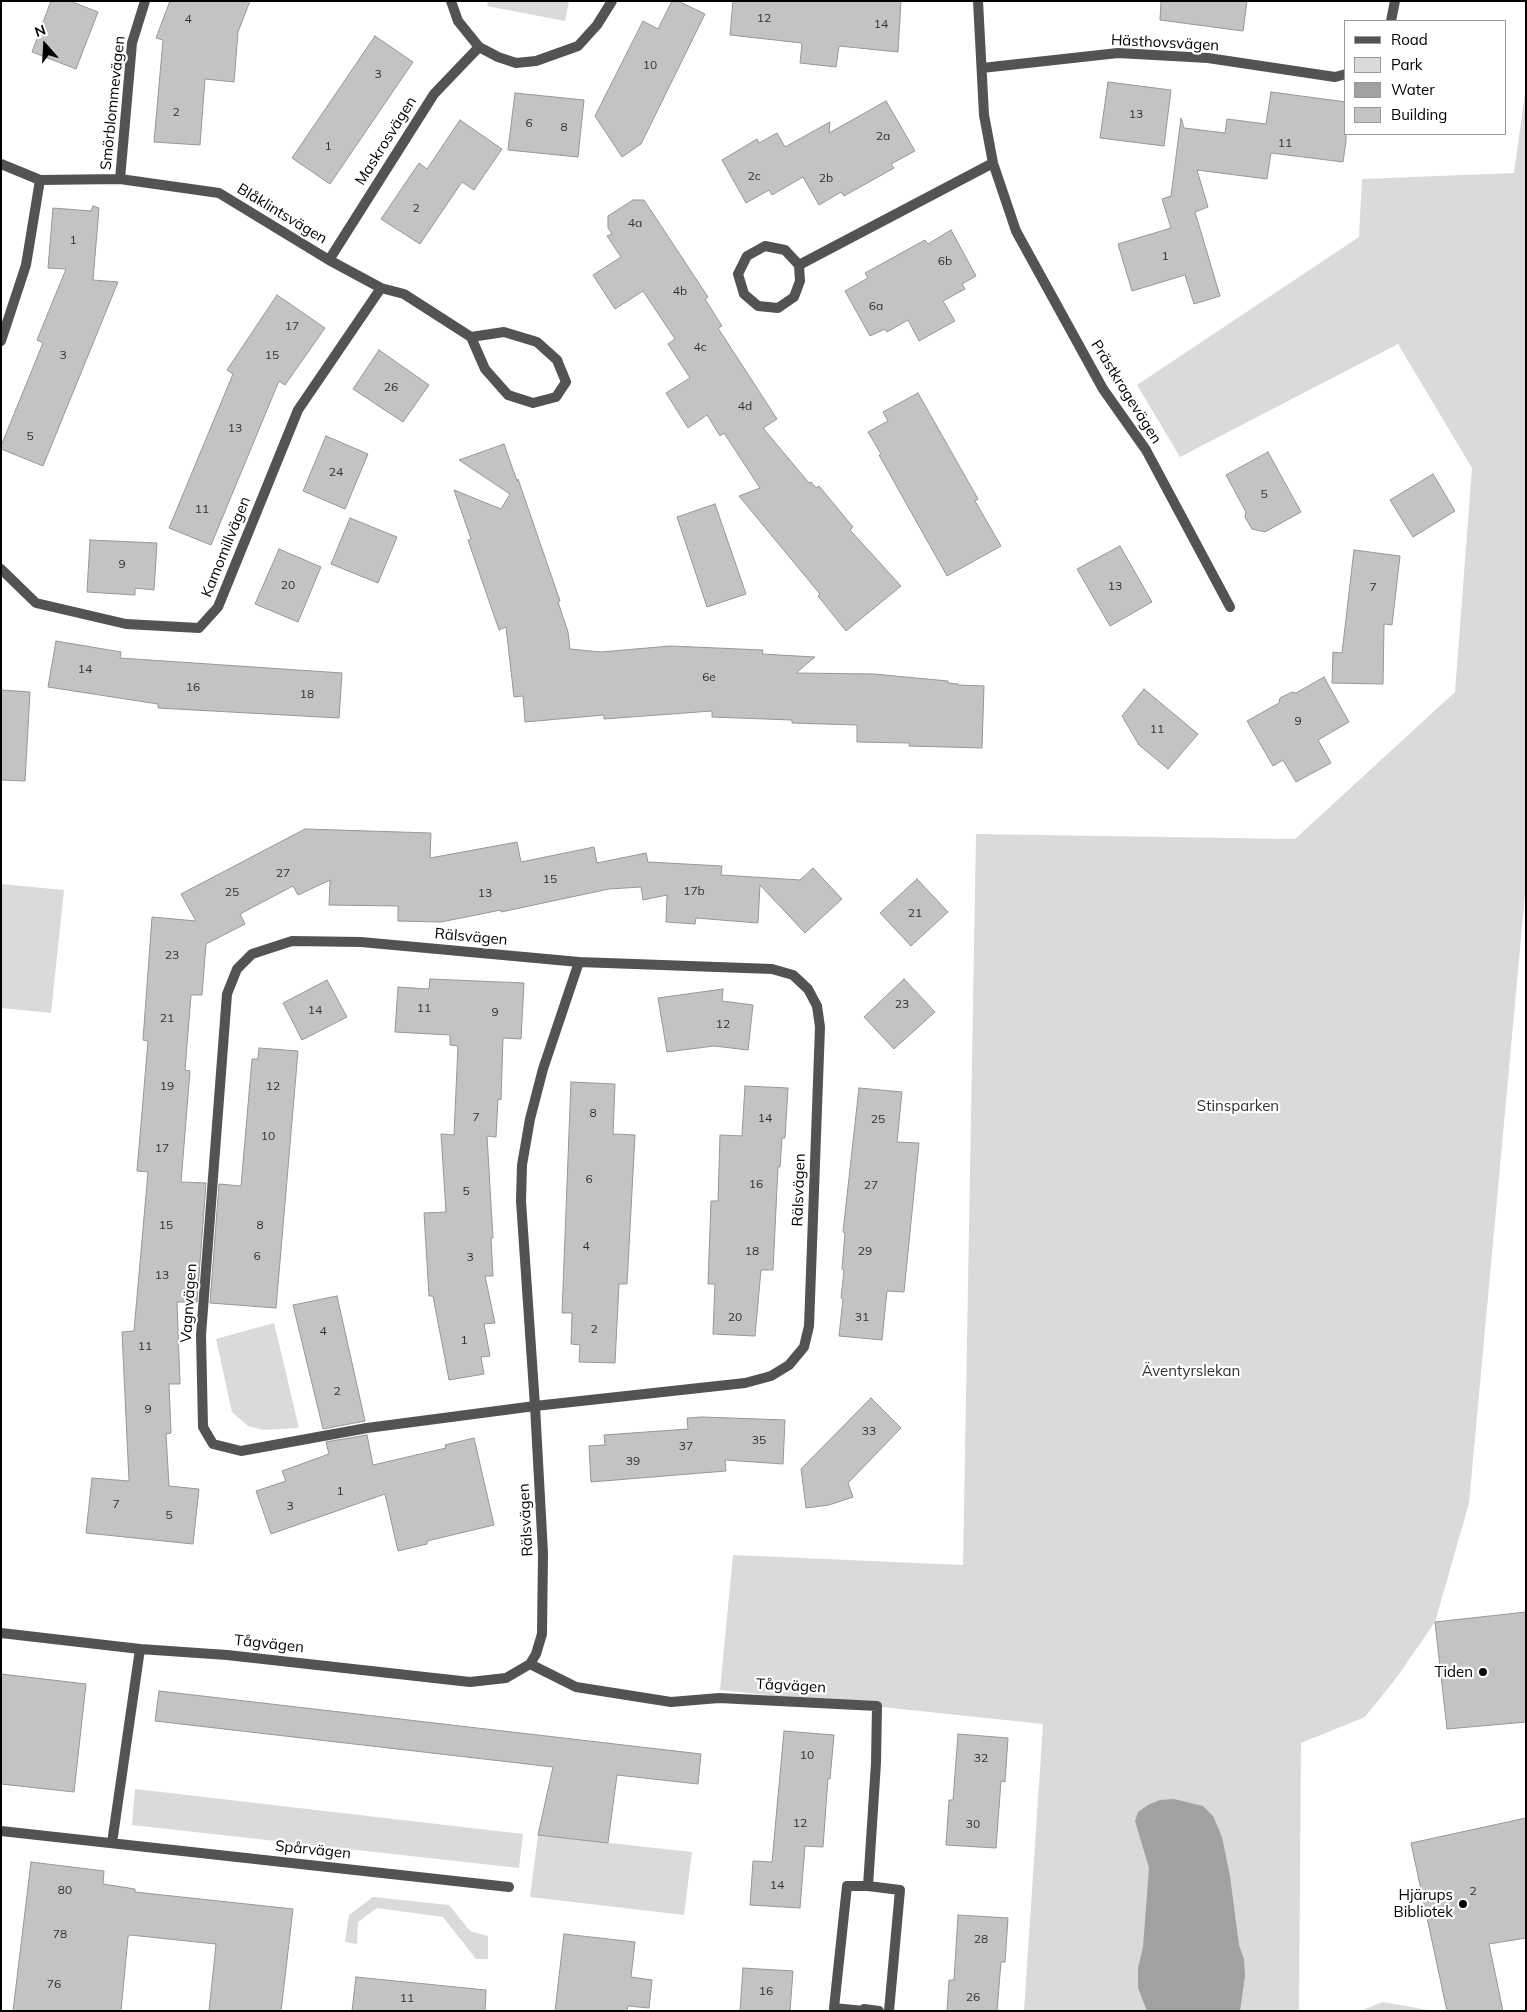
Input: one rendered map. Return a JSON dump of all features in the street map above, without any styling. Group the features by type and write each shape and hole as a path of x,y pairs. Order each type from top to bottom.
{"street":[{"name":"Smörblommevägen","path":"120,180 132,43 145,1"},
{"path":"450,1 458,21 479,47 498,57 516,63 536,61 578,46 597,25 612,1"},
{"name":"Prästkragevägen","path":"978,1 984,115 993,163 1016,231 1103,389 1146,450 1230,607"},
{"path":"1391,20 1395,1"},
{"name":"Maskrosvägen","path":"329,260 434,94 479,47"},
{"name":"Hästhovsvägen","path":"982,68 1118,52 1208,58 1335,77 1344,75"},
{"path":"799,265 993,163"},
{"name":"Blåklintsvägen","path":"1,164 40,180 120,180 219,193 329,260 381,288 404,294 471,337"},
{"path":"1,341 26,265 40,180"},
{"path":"765,246 785,250 799,265 800,281 794,297 778,308 758,306 744,294 738,274 747,256 765,246"},
{"name":"Kamomillvägen","path":"1,570 36,603 126,624 199,628 218,607 298,410 381,288"},
{"path":"504,332 536,342 557,360 566,382 556,397 533,403 508,395 485,370 471,337 504,332"},
{"name":"Vagnvägen","path":"361,942 292,941 252,954 237,969 227,994 201,1335 203,1427 213,1444 241,1452 367,1428 535,1406"},
{"name":"Rälsvägen","path":"361,942 579,962 772,969 793,975 808,989 817,1006 820,1027 809,1326 804,1347 789,1365 771,1376 745,1383 535,1406"},
{"name":"Rälsvägen","path":"530,1664 536,1654 542,1634 543,1553 521,1200 522,1165 530,1119 542,1069 579,962"},
{"name":"Tågvägen","path":"1,1633 140,1649 227,1655 470,1682 506,1678 530,1664 576,1688 671,1702 718,1698 877,1706 876,1763 868,1886"},
{"path":"112,1843 140,1649"},
{"name":"Spårvägen","path":"1,1831 509,1886"},
{"path":"879,2011 834,2008 847,1886 868,1886 900,1890 889,2011"}],"green space":[{"path":"488,1 569,1 565,21 487,6"},
{"name":"Stinsparken","path":"1526,86 1526,884 1469,1503 1435,1622 1397,1677 1365,1717 1301,1743 1299,2011 1024,2011 1043,1724 720,1690 733,1555 963,1565 976,834 1295,839 1455,692 1472,468 1398,344 1180,457 1137,385 1359,237 1362,179 1514,173"},
{"path":"1,884 64,890 51,1013 1,1008"},
{"path":"274,1323 299,1428 263,1430 248,1426 232,1412 216,1339"},
{"path":"135,1789 523,1834 519,1868 132,1825"},
{"path":"538,1835 692,1852 684,1915 530,1897"},
{"path":"373,1897 449,1905 470,1931 488,1936 488,1959 476,1959 443,1917 377,1908 358,1922 357,1944 345,1942 349,1915"},
{"path":"1383,2002 1428,2010 1428,2011 1360,2011"}],"water":[{"path":"1174,1799 1203,1806 1213,1816 1222,1837 1230,1876 1239,1945 1244,1959 1245,1976 1240,2011 1147,2011 1138,1988 1138,1968 1143,1947 1149,1868 1135,1821 1138,1812 1148,1805 1160,1800"}],"building":[{"path":"51,1 70,1 98,12 76,69 32,52"},
{"path":"170,1 250,1 238,32 234,82 205,79 200,145 154,142 163,40 156,38"},
{"path":"672,1 678,1 705,14 641,144 622,157 595,116 643,21 658,29"},
{"path":"733,1 901,1 898,52 839,46 836,67 800,63 802,43 730,35"},
{"path":"1161,1 1247,1 1243,31 1160,20"},
{"path":"375,36 413,62 330,184 292,158"},
{"path":"1108,82 1171,90 1164,146 1100,138"},
{"path":"1271,92 1344,102 1344,135 1346,135 1346,141 1343,162 1271,153 1267,179 1197,170 1208,207 1195,212 1220,296 1194,304 1185,275 1132,291 1118,244 1171,228 1162,199 1171,196 1181,118 1184,128 1225,133 1227,119 1266,124"},
{"path":"515,93 584,100 578,157 508,150"},
{"path":"886,101 915,151 891,164 894,168 844,196 841,192 819,205 803,177 772,195 769,190 746,203 722,160 757,139 759,143 777,133 785,147 830,122 829,133"},
{"path":"460,120 502,149 474,190 462,182 420,244 381,219 419,163 427,169"},
{"path":"633,200 644,200 708,297 705,299 722,326 718,328 777,419 763,428 809,483 811,482 816,488 819,486 853,527 850,530 901,586 846,631 818,596 820,594 739,496 760,488 724,433 720,436 707,415 688,428 666,393 690,378 668,344 675,339 643,291 615,309 593,275 621,257 607,236 612,234 608,228 608,216"},
{"path":"93,206 99,208 93,280 118,282 43,466 1,449 1,446 43,343 37,340 66,269 48,268 53,208 91,211"},
{"path":"951,230 976,276 962,284 965,289 943,301 955,321 919,341 908,320 887,332 885,329 870,336 845,291 868,278 865,273 925,240 928,244"},
{"path":"277,295 325,328 285,385 279,381 211,545 169,528 233,374 227,370"},
{"path":"379,350 429,385 403,422 353,389"},
{"path":"918,393 978,499 975,501 1001,546 947,576 868,432 888,421 883,412"},
{"path":"326,436 368,454 345,509 303,491"},
{"path":"504,444 560,601 558,602 568,632 570,649 601,652 670,646 763,650 762,654 815,657 796,673 874,674 948,681 948,683 958,685 984,686 982,748 909,746 910,743 857,742 857,725 792,723 792,720 712,717 712,711 604,719 604,715 525,722 523,696 514,697 506,627 499,630 468,540 471,539 454,490 501,509 510,494 459,460"},
{"path":"1268,452 1301,512 1265,532 1252,529 1245,517 1246,512 1226,475"},
{"path":"1433,474 1455,511 1413,537 1390,500"},
{"path":"715,504 746,594 707,607 677,517"},
{"path":"350,518 397,537 378,583 331,564"},
{"path":"90,540 157,543 154,590 135,588 135,595 87,592"},
{"path":"1120,546 1152,602 1110,626 1077,569"},
{"path":"279,549 321,567 298,622 255,604"},
{"path":"1354,550 1400,556 1392,625 1384,624 1383,684 1332,683 1333,652 1342,653"},
{"path":"56,641 121,652 120,658 342,673 339,718 158,708 158,704 48,687"},
{"path":"1324,677 1349,722 1318,740 1331,763 1296,782 1283,760 1273,766 1247,721 1279,703 1280,698 1292,692 1296,693"},
{"path":"1144,689 1198,734 1168,769 1139,745 1122,716"},
{"path":"1,690 30,692 25,781 1,780"},
{"path":"305,829 431,833 430,858 517,842 521,862 594,847 597,863 646,853 648,862 722,866 721,875 800,880 813,868 842,899 805,933 760,885 758,923 696,918 695,924 666,922 667,895 643,900 641,887 609,889 501,912 501,910 441,922 398,921 398,906 329,905 330,880 298,895 293,886 240,914 245,924 206,944 202,995 191,995 185,1070 190,1071 181,1182 206,1183 197,1302 177,1302 180,1384 169,1384 171,1433 166,1434 169,1486 199,1489 193,1544 86,1533 92,1478 129,1481 122,1332 134,1331 148,1172 137,1171 148,1041 143,1040 152,917 196,921 181,894"},
{"path":"917,879 948,912 911,946 880,913"},
{"path":"430,979 524,983 521,1039 503,1038 501,1100 498,1099 496,1137 487,1136 493,1238 491,1238 493,1276 485,1276 495,1323 484,1324 490,1356 481,1357 484,1374 449,1380 433,1296 429,1296 424,1213 446,1212 441,1134 454,1135 458,1046 450,1045 450,1035 395,1032 398,987 429,989"},
{"path":"904,979 935,1012 894,1049 864,1017"},
{"path":"327,980 347,1017 302,1040 283,1003"},
{"path":"723,989 722,1001 753,1005 748,1050 714,1046 667,1052 658,998"},
{"path":"259,1048 298,1051 276,1308 210,1303 219,1184 241,1186 252,1059 258,1059"},
{"path":"571,1082 615,1084 613,1134 635,1135 627,1284 619,1284 615,1363 579,1362 580,1345 571,1344 572,1313 562,1313"},
{"path":"745,1086 788,1088 785,1138 782,1138 780,1167 778,1167 773,1270 761,1270 755,1336 713,1334 715,1284 708,1284 711,1201 718,1201 720,1135 742,1136"},
{"path":"859,1088 902,1092 897,1142 919,1143 904,1292 887,1291 882,1340 839,1336 843,1299 841,1298 845,1233 843,1232"},
{"path":"337,1296 365,1421 323,1429 293,1305"},
{"path":"871,1398 901,1428 848,1483 853,1497 829,1505 806,1508 801,1469"},
{"path":"687,1418 785,1420 783,1464 725,1460 726,1471 591,1482 589,1446 605,1445 604,1435 688,1429"},
{"path":"367,1435 373,1465 446,1448 445,1445 474,1438 494,1525 427,1541 427,1544 398,1551 385,1494 271,1534 256,1491 286,1481 282,1471 329,1454 326,1442"},
{"name":"Tiden","path":"1526,1612 1526,1722 1447,1729 1435,1622"},
{"path":"1,1674 86,1684 74,1792 1,1784"},
{"path":"159,1691 701,1754 698,1784 617,1775 608,1843 538,1835 553,1767 155,1721"},
{"path":"784,1731 834,1735 830,1779 828,1778 823,1847 805,1846 800,1908 750,1905 753,1861 772,1862"},
{"path":"958,1734 1008,1738 1005,1782 1001,1781 996,1848 946,1845 949,1800 953,1800"},
{"path":"1526,1818 1526,1938 1489,1944 1503,2011 1447,2011 1411,1843"},
{"path":"31,1862 104,1871 103,1884 135,1889 135,1892 293,1909 281,2011 209,2011 216,1944 130,1935 128,1937 121,2011 13,2011"},
{"path":"958,1915 1008,1918 1005,1962 1001,1962 997,2011 947,2011 949,1980 954,1980"},
{"path":"564,1934 635,1942 631,1977 652,1980 649,2008 628,2006 627,2011 555,2011"},
{"path":"743,1968 793,1971 790,2011 740,2011"},
{"path":"356,1977 486,1990 485,2011 352,2011"}],"place":[{"name":"Tiden","path":"1483,1672"},
{"name":"Hjärups Bibliotek","path":"1463,1904"}],"park label":[{"name":"Äventyrslekan","path":"1191,1371"}]}
